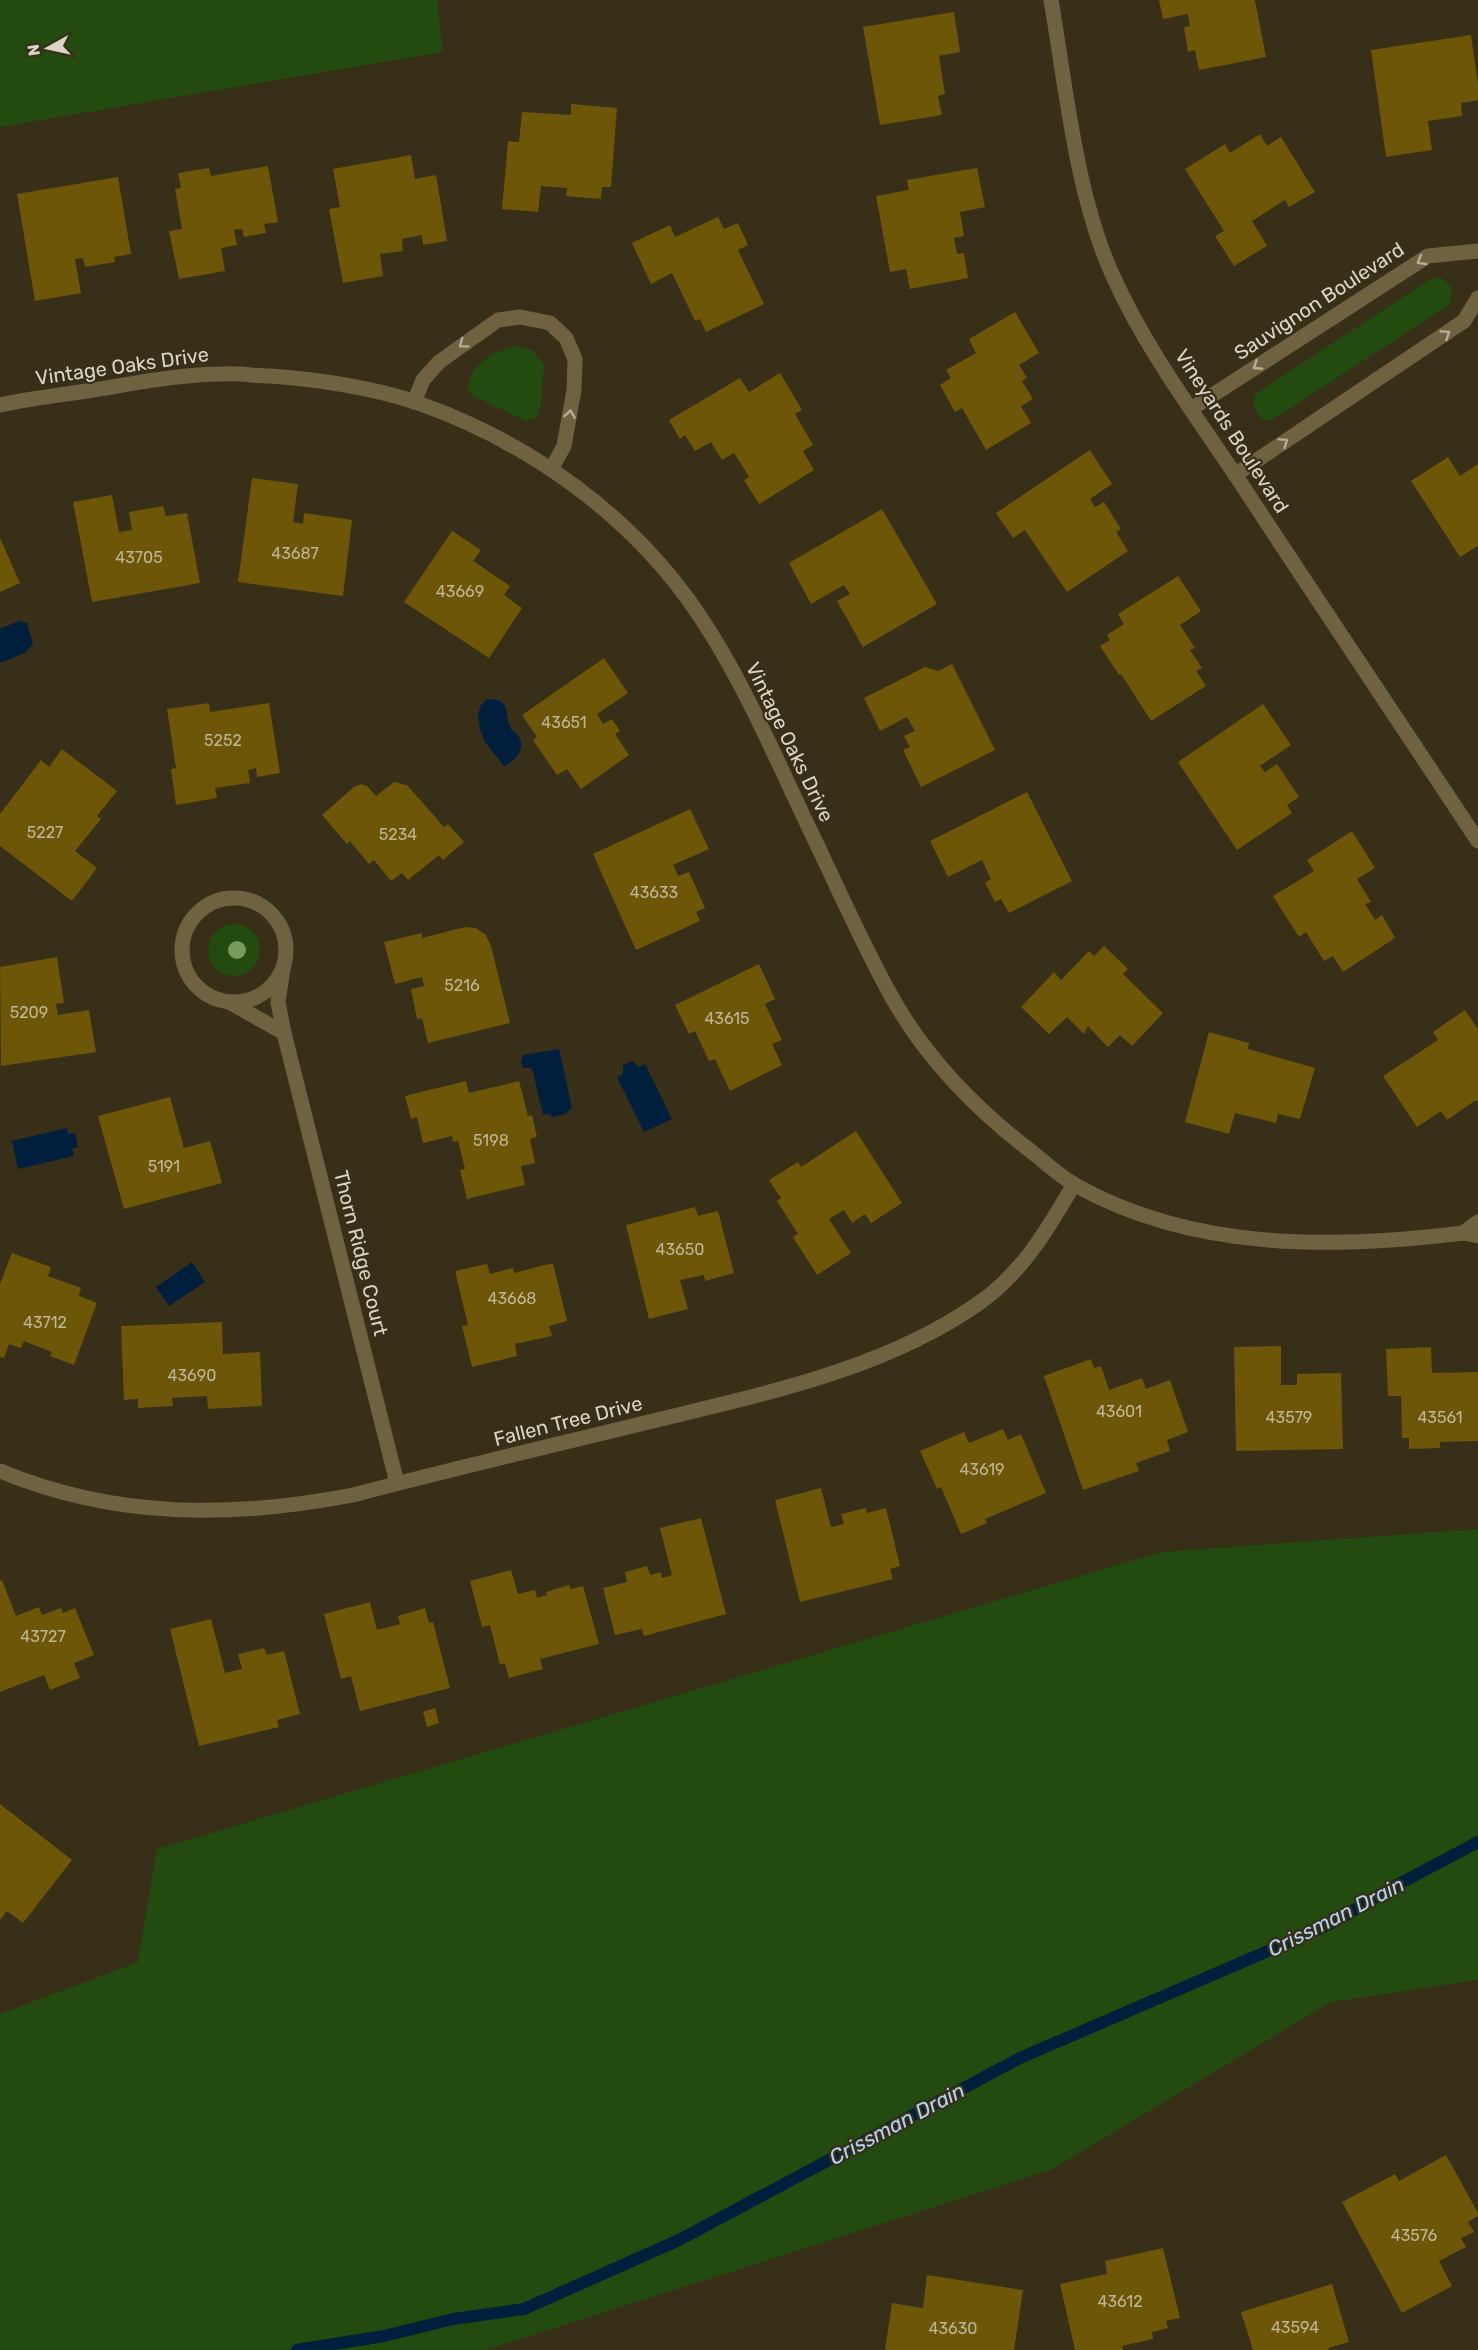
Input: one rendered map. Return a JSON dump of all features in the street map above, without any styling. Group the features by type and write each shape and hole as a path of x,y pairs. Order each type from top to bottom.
{"street":[{"name":"Vineyards Boulevard","path":"1051,0 1078,156 1093,225 1112,276 1144,334 1191,409 1478,841"},
{"name":"Sauvignon Boulevard","path":"1191,409 1428,256 1478,251"},
{"path":"1235,475 1464,321 1478,298"},
{"path":"414,402 423,380 439,362 498,320 520,317 550,323 566,338 575,359 574,390 566,437 564,446 552,468"},
{"name":"Vintage Oaks Drive","path":"0,405 155,380 224,374 288,378 336,384 414,402 460,420 516,448 552,468 646,548 698,613 739,683 895,1003 946,1074 1005,1132 1074,1184 1114,1204 1169,1223 1224,1236 1302,1243 1407,1240 1470,1234 1478,1222"},
{"name":"Thorn Ridge Court","path":"284,1033 227,1001 211,996 196,986 187,972 183,955 183,938 190,922 201,909 216,900 233,898 250,900 265,908 277,920 284,935 286,952 278,1002 284,1033 397,1483"},
{"path":"227,1001 244,1001 260,995 273,984 283,969"},
{"name":"Fallen Tree Drive","path":"0,1472 69,1494 139,1508 225,1511 298,1505 353,1495 781,1390 860,1363 928,1335 980,1303 1023,1264 1053,1221 1074,1184"}],"green space":[{"path":"0,0 437,0 443,52 0,127"},
{"path":"1432,278 1442,278 1451,286 1452,295 1449,305 1272,420 1263,420 1260,417 1254,405 1255,394"},
{"path":"517,346 534,351 544,365 541,406 536,418 526,421 471,395 467,386 470,377 486,359 500,351"},
{"path":"229,924 239,924 253,931 260,950 253,969 239,976 229,976 219,972 212,965 208,955 208,945 212,935 219,928"},
{"path":"1478,1529 1478,1980 1331,2002 1051,2170 486,2350 0,2350 0,2014 138,1962 157,1849 1161,1552"}],"water":[{"path":"19,621 27,623 33,644 25,653 0,663 0,629"},
{"path":"487,699 503,703 511,728 521,742 518,754 504,766 485,742 480,729 478,714 481,705"},
{"path":"559,1049 572,1108 565,1114 553,1117 548,1114 543,1115 532,1068 523,1068 521,1061 524,1055"},
{"path":"632,1061 639,1067 645,1064 672,1119 644,1132 617,1077 623,1074 623,1065"},
{"path":"67,1128 68,1134 75,1133 78,1147 72,1149 74,1156 18,1169 12,1141"},
{"path":"192,1262 205,1282 169,1306 156,1287"}],"building":[{"path":"1159,0 1255,0 1266,57 1199,70 1195,50 1188,52 1184,27 1190,26 1188,14 1163,19"},
{"path":"954,12 960,52 939,56 945,94 938,96 942,115 880,125 863,27"},
{"path":"1471,35 1478,100 1461,103 1462,116 1428,121 1432,150 1386,157 1371,50"},
{"path":"571,104 617,108 611,187 602,187 601,199 566,196 567,188 541,186 538,212 502,209 508,141 519,142 522,112 571,115"},
{"path":"1260,134 1267,146 1281,137 1315,192 1289,207 1285,200 1252,221 1267,246 1234,266 1215,236 1224,231 1185,169 1225,144 1230,153"},
{"path":"411,155 415,179 436,175 447,241 423,245 422,235 402,239 403,251 380,254 383,276 343,283 329,209 340,207 333,169"},
{"path":"268,166 278,222 264,224 266,233 244,237 242,229 234,230 237,245 221,248 225,271 179,279 169,231 182,229 175,189 181,188 178,173 209,168 211,176"},
{"path":"977,168 985,207 960,212 964,236 954,238 957,254 964,253 968,278 910,289 906,269 890,272 876,196 909,190 907,180"},
{"path":"118,177 131,254 114,257 115,262 85,267 83,258 75,259 81,293 35,301 17,194"},
{"path":"718,217 724,229 738,223 748,245 738,250 764,304 706,332 700,319 695,321 672,273 651,284 632,243 670,225 675,237"},
{"path":"1015,312 1039,353 1019,365 1027,378 1022,381 1033,399 1021,406 1031,423 986,450 962,408 955,412 940,385 951,378 946,370 976,353 969,339"},
{"path":"780,373 802,410 795,414 813,445 803,451 814,470 759,504 744,480 749,477 734,453 722,460 711,442 695,451 685,435 680,439 669,420 740,378 749,392"},
{"path":"1090,450 1112,484 1090,499 1095,507 1104,502 1121,529 1116,532 1128,551 1067,592 1025,530 1013,538 996,513"},
{"path":"1448,457 1460,476 1478,464 1478,546 1460,557 1411,481"},
{"path":"252,478 298,484 293,522 303,524 304,513 352,520 343,596 238,582"},
{"path":"112,495 119,532 132,530 129,512 163,506 166,516 187,513 200,583 92,602 73,502"},
{"path":"882,509 937,604 863,647 837,601 850,594 844,585 811,604 789,563"},
{"path":"452,531 481,550 473,561 510,586 504,595 522,608 489,658 404,602"},
{"path":"0,538 20,583 0,592"},
{"path":"1178,576 1201,611 1180,625 1195,648 1190,650 1202,668 1196,671 1206,686 1151,721 1100,646 1110,640 1107,635 1124,624 1118,614"},
{"path":"604,658 628,693 597,714 603,724 612,719 620,731 615,734 629,755 581,789 567,769 557,775 533,740 537,737 522,715"},
{"path":"952,664 995,750 921,787 903,750 910,747 904,736 915,731 907,717 880,731 864,698 925,667 938,671"},
{"path":"209,703 210,712 269,703 280,773 257,777 256,768 248,770 250,783 215,788 217,798 176,805 171,769 176,768 167,709"},
{"path":"1263,704 1291,745 1260,766 1265,772 1277,764 1299,797 1287,805 1292,813 1237,850 1178,762"},
{"path":"62,749 117,791 97,816 101,819 75,851 97,868 72,901 0,846 0,814 41,760 49,767"},
{"path":"394,782 407,785 444,827 448,824 464,842 443,860 439,855 408,880 402,873 391,881 374,860 369,864 350,841 347,844 322,815 354,787 361,784 367,786 376,796"},
{"path":"1027,792 1072,881 1009,913 1001,899 995,902 985,883 991,879 982,860 948,877 930,841"},
{"path":"690,809 709,849 673,865 678,876 689,872 705,908 696,912 700,921 636,950 593,854"},
{"path":"1352,831 1375,868 1357,879 1371,902 1365,904 1375,920 1382,915 1395,938 1343,972 1333,956 1324,961 1306,932 1299,937 1273,896 1314,871 1307,860"},
{"path":"465,927 476,928 486,935 491,946 510,1023 428,1043 422,1018 417,1019 411,989 424,986 422,977 395,984 384,942 422,933 422,938"},
{"path":"1104,946 1128,969 1123,974 1163,1013 1132,1046 1120,1035 1108,1047 1088,1026 1084,1034 1067,1017 1049,1034 1021,1007 1054,972 1061,980 1089,951 1094,956"},
{"path":"57,957 64,1003 56,1004 58,1015 89,1010 96,1052 1,1066 0,967"},
{"path":"759,964 775,999 765,1004 782,1040 772,1044 782,1065 730,1091 715,1059 709,1061 695,1031 689,1034 675,1005"},
{"path":"1465,1010 1478,1029 1478,1103 1476,1100 1447,1120 1441,1111 1417,1127 1383,1076 1438,1040 1433,1032"},
{"path":"1209,1032 1249,1043 1248,1049 1315,1068 1300,1119 1278,1114 1276,1123 1235,1113 1229,1134 1185,1122"},
{"path":"466,1081 469,1093 519,1081 528,1116 532,1115 537,1137 530,1139 535,1163 521,1166 525,1185 467,1199 460,1170 465,1169 458,1141 453,1142 452,1136 423,1143 417,1117 411,1119 405,1096"},
{"path":"170,1097 184,1148 210,1141 222,1183 124,1209 98,1116"},
{"path":"856,1131 902,1203 871,1223 865,1214 852,1223 844,1210 829,1219 851,1253 817,1275 793,1237 798,1234 777,1201 781,1198 769,1180 798,1162 801,1167"},
{"path":"695,1207 698,1216 718,1211 734,1273 705,1281 704,1275 680,1280 688,1309 649,1319 626,1225"},
{"path":"12,1253 51,1267 48,1276 81,1288 79,1296 97,1303 74,1365 50,1356 52,1352 24,1341 21,1348 9,1344 4,1358 0,1357 0,1284"},
{"path":"553,1263 567,1321 549,1326 552,1336 515,1344 517,1356 472,1367 462,1326 468,1325 455,1271 487,1264 490,1274 513,1268 514,1273"},
{"path":"222,1322 223,1354 260,1352 262,1406 208,1409 207,1396 172,1398 173,1406 138,1408 138,1399 124,1400 121,1326"},
{"path":"1281,1346 1281,1385 1297,1385 1297,1374 1341,1373 1343,1449 1236,1451 1234,1347"},
{"path":"1431,1347 1432,1373 1478,1372 1478,1441 1440,1442 1440,1448 1409,1449 1409,1438 1402,1438 1401,1396 1388,1396 1386,1349"},
{"path":"1091,1359 1094,1368 1101,1366 1109,1390 1142,1378 1146,1389 1170,1380 1188,1432 1167,1440 1170,1451 1136,1463 1139,1471 1083,1490 1044,1376"},
{"path":"1003,1429 1008,1440 1021,1434 1046,1493 985,1519 987,1523 961,1534 941,1487 937,1489 920,1451 964,1432 969,1443"},
{"path":"821,1488 831,1527 844,1524 841,1514 866,1508 867,1513 886,1508 900,1566 890,1569 893,1579 800,1602 775,1500"},
{"path":"701,1518 726,1614 644,1636 642,1629 615,1635 603,1588 627,1582 625,1572 647,1566 650,1575 661,1572 662,1578 672,1575 660,1528"},
{"path":"511,1570 518,1594 535,1590 537,1598 547,1595 546,1592 569,1585 571,1589 583,1586 599,1644 540,1659 543,1669 509,1678 505,1663 500,1665 490,1625 482,1627 470,1581"},
{"path":"2,1580 16,1616 39,1607 42,1615 61,1608 63,1613 75,1608 94,1655 74,1663 80,1678 50,1690 44,1675 0,1692 0,1581"},
{"path":"370,1602 377,1630 400,1624 398,1616 425,1608 429,1623 433,1622 450,1688 360,1711 351,1676 341,1679 324,1614"},
{"path":"211,1619 225,1673 242,1669 238,1654 264,1648 267,1655 284,1651 300,1714 277,1720 279,1727 199,1746 170,1629"},
{"path":"435,1708 439,1723 427,1727 423,1712"},
{"path":"0,1804 72,1860 23,1923 7,1911 0,1920"},
{"path":"1446,2155 1478,2213 1478,2216 1468,2222 1474,2232 1461,2238 1466,2247 1439,2261 1452,2286 1402,2313 1342,2202 1395,2174 1399,2181"},
{"path":"1163,2248 1180,2318 1166,2321 1168,2328 1152,2332 1153,2339 1122,2346 1123,2350 1075,2350 1060,2284 1107,2274 1105,2261"},
{"path":"927,2275 1023,2290 1014,2350 885,2350 892,2303 923,2308"},
{"path":"1332,2284 1349,2342 1328,2348 1329,2350 1253,2350 1241,2312"}],"waterway":[{"name":"Crissman Drain","path":"297,2350 384,2336 453,2319 524,2309 679,2240 1020,2058 1328,1925 1478,1842"}]}
